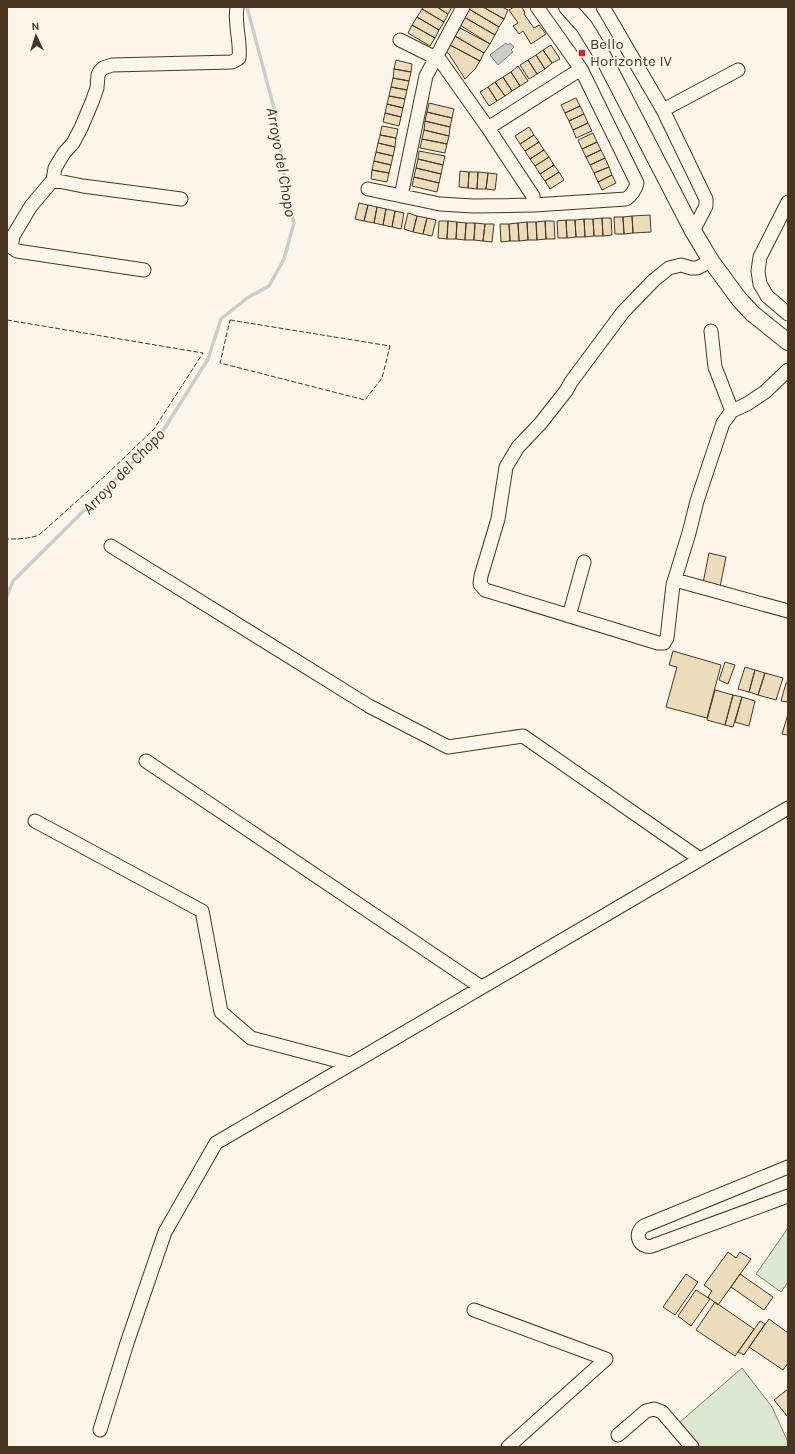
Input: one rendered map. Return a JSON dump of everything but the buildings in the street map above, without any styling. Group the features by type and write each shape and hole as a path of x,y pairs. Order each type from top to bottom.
{"main road":[{"path":"567,7 584,26"},
{"path":"576,7 584,26 602,55 693,231 711,261 739,299 753,314 788,342"}],"street":[{"path":"144,270 18,251 11,247 13,236 31,206 53,180 56,168 64,153 73,143 81,128 96,88 98,75 103,68 112,65 232,62 240,58 237,7"},
{"path":"401,196 426,76 463,7"},
{"path":"368,188 440,204 487,206 626,200 632,196 637,183 581,69 537,7"},
{"path":"604,7 663,110 706,199 706,206 693,231"},
{"path":"400,40 440,60 488,128 533,196 534,205"},
{"path":"488,128 581,69"},
{"path":"663,110 738,70"},
{"path":"53,180 83,186 181,199"},
{"path":"788,202 760,257 758,271 760,284 767,296 788,314"},
{"path":"711,261 697,268 681,265 669,268 654,280 623,312 571,382 566,391 540,424 518,447 506,467 498,519 480,584 485,590 664,644 675,580 712,454 723,423 732,411 747,404 765,392 788,370"},
{"path":"711,331 715,367 732,411"},
{"path":"111,546 369,706 448,747 523,736 700,859"},
{"path":"569,616 584,562"},
{"path":"675,580 788,611"},
{"path":"146,761 481,987"},
{"path":"100,1430 127,1343 165,1232 216,1143 788,808"},
{"path":"35,821 202,912 221,1012 251,1038 350,1064"},
{"path":"788,1167 644,1226 639,1231 638,1238 641,1244 648,1247 652,1246 788,1196"},
{"path":"474,1310 606,1358 508,1447"},
{"path":"618,1435 646,1411 654,1409 662,1412 692,1447"}],"green space":[{"path":"788,1228 788,1282 781,1292 756,1274"},
{"path":"742,1368 772,1407 788,1442 788,1447 700,1447 680,1422"}],"shaded area":[{"path":"506,43 508,45 510,43 514,47 511,50 513,52 498,65 490,55"}],"waterway":[{"name":"Arroyo del Chopo","path":"7,596 13,581 161,434 208,359 221,319 247,298 269,286 284,259 294,223 286,188 275,112 247,7"}],"fence":[{"path":"7,320 203,353 154,429 106,475 39,535 27,538 7,539"},
{"path":"230,320 390,346 382,378 365,400 220,363 230,320"}],"place":[{"name":"Bello Horizonte IV","path":"582,53"}]}
